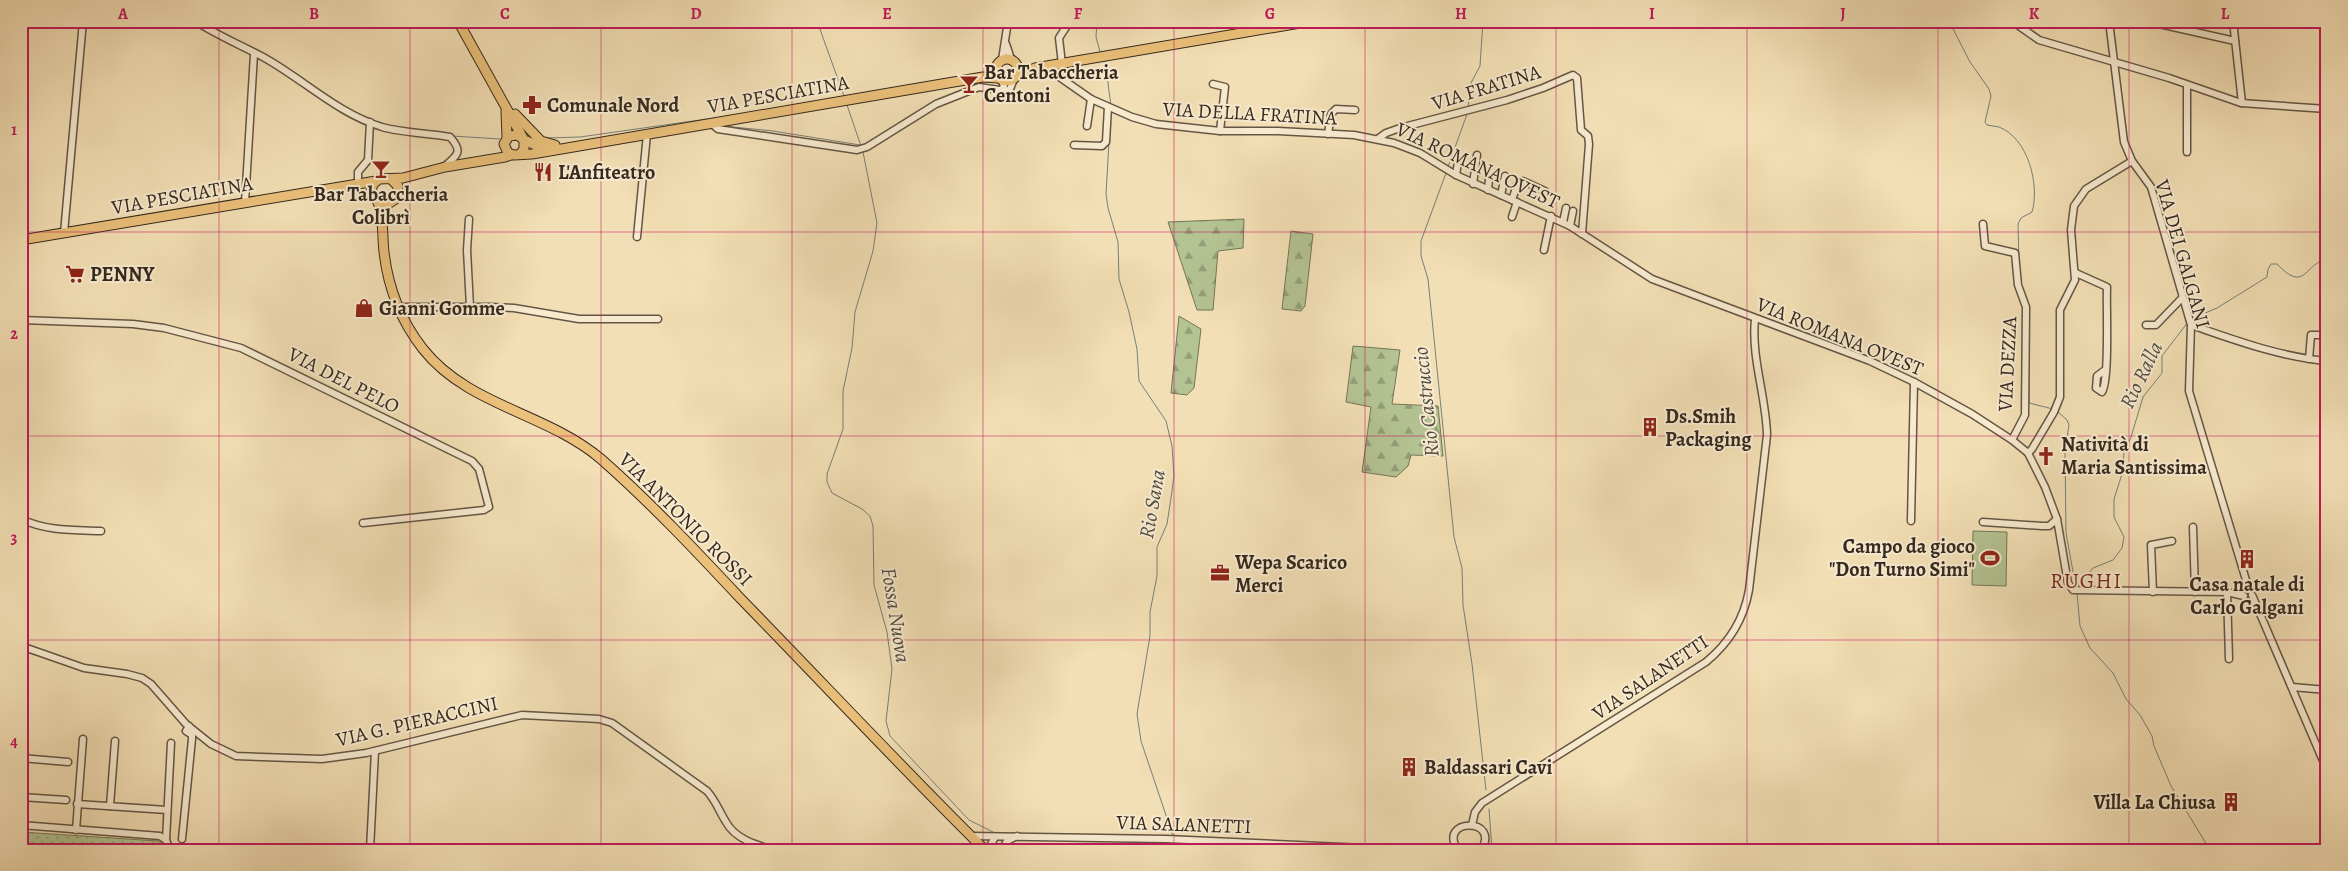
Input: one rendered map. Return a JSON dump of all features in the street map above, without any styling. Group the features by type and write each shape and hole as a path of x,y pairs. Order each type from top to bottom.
{"main road":[{"path":"458,21 504,103 524,140 524,150 515,154 505,149 508,122 504,103"},
{"name":"VIA PESCIATINA","path":"21,240 376,181 382,178 392,180 479,160 580,146 983,77 998,76 1008,82 1040,68 1312,21"},
{"name":"VIA PESCIATINA","path":"998,76 997,64 1010,61 1040,68"},
{"path":"1010,61 1016,77"},
{"path":"504,103 530,131 546,144 580,146"},
{"name":"VIA PESCIATINA","path":"479,160 493,153 505,141 518,134 524,140 540,149 550,150"},
{"name":"VIA PESCIATINA","path":"384,226 391,203 396,198 398,191 418,175"},
{"path":"392,180 398,191"},
{"path":"376,181 372,187 384,226"},
{"path":"354,184 384,204 391,203"},
{"name":"VIA ANTONIO ROSSI","path":"384,226 386,264 398,308 422,348 436,364 454,378 488,399 574,440 599,458 630,486 984,850"}],"street":[{"path":"64,233 83,21"},
{"path":"195,21 214,34 254,54 341,108 370,122 384,127 450,137 457,144 458,150 456,158 444,167"},
{"path":"1008,21 1006,43 1010,61"},
{"path":"1062,64 1059,38 1070,21"},
{"path":"2012,21 2020,29 2039,40 2242,103 2327,109"},
{"name":"VIA DEI GALGANI","path":"2109,21 2124,142 2132,161 2151,187 2190,322 2189,391 2247,593"},
{"path":"2146,21 2235,41"},
{"path":"2233,21 2242,103"},
{"path":"245,203 254,54"},
{"name":"VIA DELLA FRATINA","path":"1040,68 1111,109 1156,124 1220,131 1278,130 1379,138"},
{"name":"VIA FRATINA","path":"1379,138 1386,133 1400,128 1467,111 1544,88 1573,75 1577,78 1582,130 1588,136 1589,144 1582,234"},
{"path":"998,76 1004,86 1001,91"},
{"path":"711,123 718,129 861,149 936,104 979,87 992,87 1001,91 1010,89 1016,77"},
{"path":"1213,84 1225,87 1220,131"},
{"path":"2187,85 2187,152"},
{"path":"1087,126 1092,99"},
{"path":"1074,146 1102,146 1106,142 1111,109"},
{"path":"1328,134 1331,114 1336,109 1355,110"},
{"path":"354,184 358,172 368,160 370,122"},
{"path":"637,237 647,134"},
{"name":"VIA ROMANA OVEST","path":"1379,138 1420,153 1456,176 1563,222 1652,279 1870,361 1914,382 1972,414 2012,440 2028,453 2045,487 2056,519 2068,583 2077,591 2247,593"},
{"path":"1473,184 1477,155"},
{"path":"2028,453 2055,410 2060,392 2060,310 2076,280 2071,230 2074,206 2086,189 2132,161"},
{"path":"1456,176 1458,162"},
{"path":"1501,195 1505,176"},
{"path":"1488,190 1489,179"},
{"path":"1512,217 1517,185 1524,181 1545,191"},
{"name":"VIA ROMANA OVEST","path":"1563,222 1569,210 1570,226"},
{"path":"1544,250 1551,216"},
{"path":"469,219 467,250 470,307"},
{"name":"VIA DEZZA","path":"1983,224 1985,246 2015,253 2018,285 2026,307 2025,415 2012,440"},
{"path":"2076,273 2106,287 2105,370"},
{"path":"2146,325 2156,325 2182,298"},
{"path":"398,308 514,308 580,319 658,319"},
{"name":"VIA SALANETTI","path":"1472,825 1476,812 1482,804 1706,662 1722,649 1737,627 1746,606 1749,590 1767,435 1767,418 1755,346 1755,319"},
{"name":"VIA DEL PELO","path":"21,320 133,324 164,328 241,348 472,461 479,469 489,507 484,510 363,523"},
{"path":"2190,322 2250,345 2309,359 2327,361"},
{"path":"2309,359 2311,335 2327,335"},
{"path":"1911,521 1914,382"},
{"path":"1983,522 2049,526 2056,519"},
{"path":"21,520 35,526 100,531"},
{"path":"2193,527 2195,592"},
{"path":"2153,592 2151,545 2172,542"},
{"path":"2226,592 2228,659"},
{"path":"2247,593 2292,687 2327,770"},
{"name":"VIA G. PIERACCINI","path":"21,646 84,668 142,678 156,690 188,726 211,744 236,756 322,759 375,751 522,715 608,721 708,791 714,798 726,823 737,836 774,850"},
{"path":"2292,687 2327,690"},
{"path":"182,839 192,740 192,735 186,731 188,726"},
{"path":"23,737 21,757 68,762"},
{"path":"76,830 82,739"},
{"path":"110,806 115,741"},
{"path":"170,850 166,840 171,743"},
{"path":"370,850 375,751"},
{"path":"21,797 66,800"},
{"path":"77,804 167,810"},
{"path":"21,825 160,836 166,840"},
{"path":"1455,849 1455,833 1462,826 1472,825 1484,834 1484,844 1481,850"},
{"path":"995,850 1003,848 1007,841 1019,835"},
{"name":"VIA SALANETTI","path":"970,836 995,837 1019,835 1184,839 1409,850"},
{"path":"988,850 995,837"}],"green space":[{"path":"1244,219 1243,248 1218,251 1213,310 1197,310 1168,222"},
{"path":"1291,231 1313,234 1305,306 1301,311 1282,309"},
{"path":"1179,316 1201,329 1194,388 1187,395 1171,393"},
{"path":"1353,346 1400,350 1392,404 1438,406 1443,456 1411,455 1408,466 1396,477 1362,472 1371,407 1346,402"},
{"name":"Campo da gioco \"Don Turno Simi\"","path":"1973,531 2007,532 2006,586 1972,585"},
{"path":"21,832 158,841 161,843 163,850 21,850"}],"waterway":[{"path":"817,21 844,96"},
{"name":"Rio Sana","path":"1097,21 1096,37 1100,52"},
{"name":"Rio Castruccio","path":"1468,108 1471,83 1480,66 1483,21"},
{"path":"1949,21 1970,62 1989,89 1991,96 1985,122 1987,125 1999,127 2018,141 2033,176 2034,201 2032,212 2021,218 2018,224 2019,265"},
{"name":"Rio Sana","path":"1105,60 1111,106"},
{"path":"315,87 335,101"},
{"path":"847,105 861,146"},
{"name":"Rio Castruccio","path":"1448,167 1467,114"},
{"path":"546,138 580,137 714,118"},
{"path":"723,126 773,131 860,145"},
{"path":"452,136 500,139"},
{"name":"Rio Sana","path":"1109,142 1106,194 1118,242 1119,279 1137,349 1139,381 1166,421 1172,446 1174,476 1167,524 1157,547 1157,576 1150,612 1150,636 1137,714 1141,741 1173,836"},
{"name":"Fossa Nuova","path":"863,152 877,223 873,251 855,312 852,348 843,391 843,429 827,474 827,482 832,493 862,509 870,516 873,526 874,585 887,632 892,669 886,721 890,736 969,820 995,833"},
{"name":"Rio Castruccio","path":"1446,173 1421,241 1421,256 1428,279 1454,537 1462,568 1463,605 1472,664 1486,790"},
{"name":"Rio Ralla","path":"2191,319 2217,308 2267,277 2271,264 2277,264 2286,272 2299,277 2327,258"},
{"path":"2025,296 2028,303"},
{"name":"Rio Ralla","path":"2077,587 2093,568 2113,560 2122,548 2124,537 2114,517 2114,499 2123,471 2124,452 2131,437 2143,397 2162,373 2162,356 2188,322"},
{"path":"2029,342 2029,403 2053,409"},
{"path":"2057,411 2067,420 2069,425 2065,450 2066,533 2076,588"},
{"name":"Rio Ralla","path":"2077,593 2080,626 2090,648 2113,673 2126,699 2140,715 2152,736 2154,746 2171,786 2210,850"},
{"name":"Rio Castruccio","path":"1489,809 1492,850"},
{"name":"Rio Sana","path":"1175,843 1177,850"},
{"name":"Fossa Nuova","path":"1010,844 1012,850"}],"place":[{"name":"Bar Tabaccheria Centoni","path":"969,84"},
{"name":"Comunale Nord","path":"532,105"},
{"name":"Bar Tabaccheria Colibrì","path":"381,169"},
{"name":"L'Anfiteatro","path":"543,172"},
{"name":"PENNY","path":"75,274"},
{"name":"Gianni Gomme","path":"364,308"},
{"name":"Ds.Smih Packaging","path":"1650,427"},
{"name":"Natività di Maria Santissima","path":"2046,456"},
{"name":"Campo da gioco \"Don Turno Simi\"","path":"1990,558"},
{"name":"Casa natale di Carlo Galgani","path":"2247,559"},
{"name":"Wepa Scarico Merci","path":"1220,573"},
{"name":"Baldassari Cavi","path":"1409,767"},
{"name":"Villa La Chiusa","path":"2231,802"}],"district":[{"name":"RUGHI","path":"2086,580"}]}
